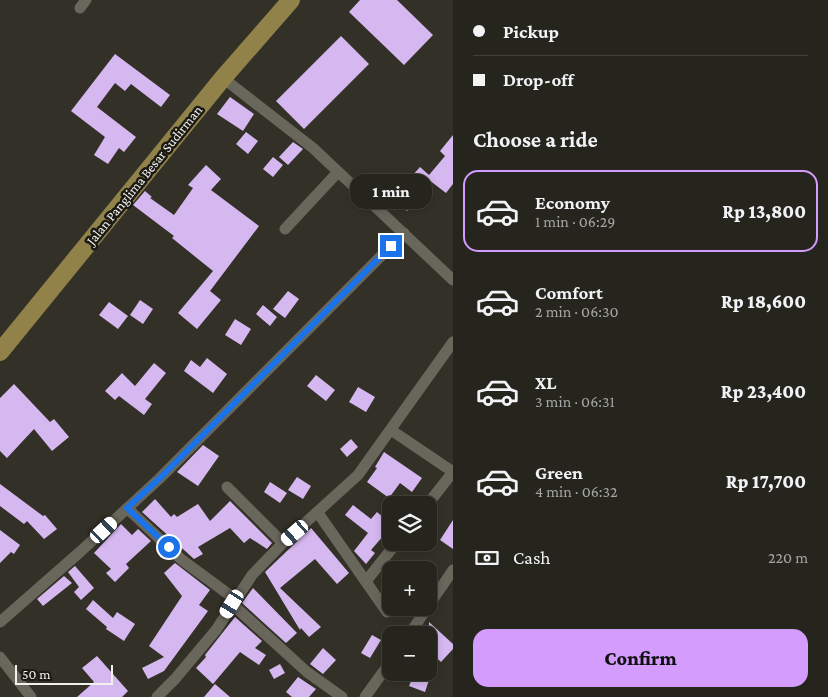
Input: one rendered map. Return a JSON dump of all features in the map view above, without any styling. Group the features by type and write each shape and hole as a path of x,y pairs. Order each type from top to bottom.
{"main road":[{"name":"Jalan Panglima Besar Sudirman","path":"0,352 223,78 291,0"}],"street":[{"path":"223,78 313,148 453,280"},
{"path":"286,229 338,172"},
{"path":"0,622 160,478 404,233"},
{"path":"157,697 175,679 216,630 252,574 358,476 453,342"},
{"path":"390,430 453,472 433,496"},
{"path":"227,487 284,543"},
{"path":"127,508 182,560 233,602 307,672 342,697"},
{"path":"318,513 367,580 382,604"},
{"path":"367,580 390,551"},
{"path":"437,593 453,570"},
{"path":"0,657 31,697"},
{"path":"365,697 382,673"}],"building":[{"path":"360,0 397,0 433,35 404,65 349,12"},
{"path":"341,36 369,64 304,129 276,101"},
{"path":"115,54 170,95 161,107 131,84 125,91 115,83 97,107 136,137 124,152 119,148 108,164 94,155 105,137 71,111"},
{"path":"230,97 254,114 243,131 217,114"},
{"path":"246,132 258,141 248,154 236,144"},
{"path":"453,135 453,184 446,193 429,180 416,195 419,197 407,211 392,198 389,203 374,192 384,177 401,188 420,167 429,175 445,156 440,151"},
{"path":"293,142 303,149 288,165 279,157"},
{"path":"273,157 283,165 273,177 263,169"},
{"path":"206,165 221,179 211,190 259,226 210,291 221,300 197,329 178,313 213,271 172,238 174,236 133,205 145,191 152,197 150,198 174,215 193,188 188,185"},
{"path":"288,291 299,299 285,318 273,309"},
{"path":"140,300 153,309 143,324 130,315"},
{"path":"109,302 128,316 118,329 99,315"},
{"path":"263,305 277,317 270,326 256,314"},
{"path":"235,319 251,329 241,345 225,335"},
{"path":"207,358 227,374 213,393 184,371 191,360 200,367"},
{"path":"154,363 166,373 145,399 152,404 144,415 119,396 115,400 105,391 122,373 135,386"},
{"path":"316,375 335,390 326,401 307,386"},
{"path":"14,384 50,422 54,419 69,437 52,451 34,429 7,458 0,451 0,398"},
{"path":"358,387 375,397 366,412 349,402"},
{"path":"351,439 358,447 347,457 340,449"},
{"path":"203,445 219,456 198,486 177,472"},
{"path":"384,452 422,478 412,492 400,483 390,496 386,496 367,482 377,468 375,467"},
{"path":"297,477 311,486 303,499 288,490"},
{"path":"270,482 287,493 280,503 264,492"},
{"path":"0,484 43,516 45,515 57,529 44,539 27,521 24,524 0,506"},
{"path":"155,499 171,517 174,514 177,517 198,504 210,521 230,501 272,543 267,549 250,538 244,543 230,528 198,547 203,554 194,559 142,512"},
{"path":"353,505 371,519 377,512 382,516 382,537 371,550 375,553 366,564 354,551 368,533 345,515"},
{"path":"453,520 453,549 440,540"},
{"path":"121,524 132,535 138,529 151,541 126,564 129,568 115,582 106,573 111,569 94,553"},
{"path":"311,528 349,573 337,584 315,559 280,588 321,627 309,637 301,628 300,630 265,572"},
{"path":"0,530 20,545 14,554 11,552 0,563"},
{"path":"175,563 210,590 199,605 208,611 164,671 148,679 142,668 164,657 149,646 182,596 164,573"},
{"path":"75,566 94,588 81,600 74,592 79,587 68,572"},
{"path":"64,576 72,583 43,606 37,599"},
{"path":"253,588 297,633 286,643 242,603"},
{"path":"93,600 113,618 117,612 135,624 124,641 106,629 107,627 86,609"},
{"path":"235,617 262,641 255,648 266,655 259,665 240,652 213,684 196,668"},
{"path":"437,629 453,644 453,649 441,662 437,658"},
{"path":"372,635 381,640 370,658 361,653"},
{"path":"323,648 336,660 323,674 310,664"},
{"path":"97,656 128,691 122,697 77,697 94,682 82,668"},
{"path":"280,664 285,673 274,679 269,670"},
{"path":"298,677 316,689 309,697 292,697 286,692"},
{"path":"411,681 429,681 425,692 409,686"},
{"path":"215,684 230,697 204,697"}],"route":[{"path":"169,547 127,508 160,478 391,246"}]}
